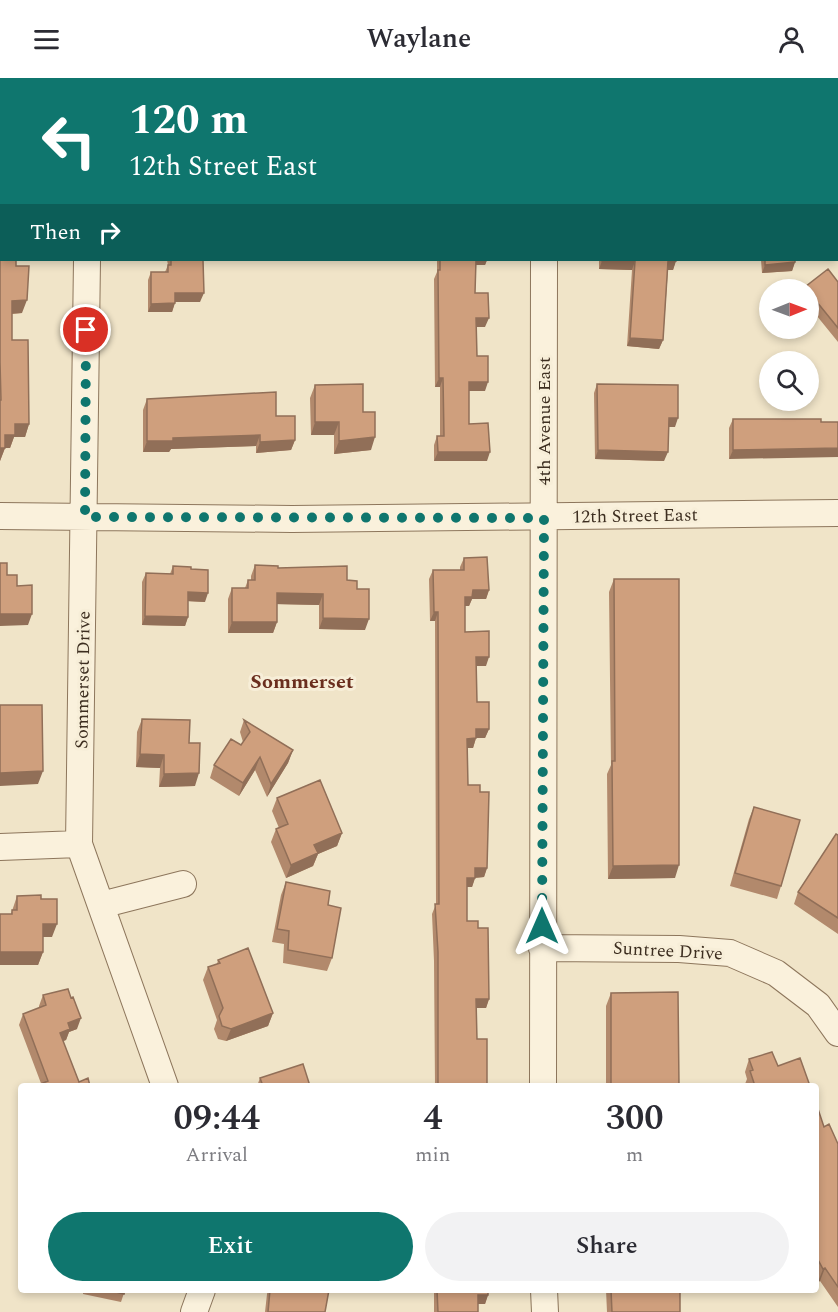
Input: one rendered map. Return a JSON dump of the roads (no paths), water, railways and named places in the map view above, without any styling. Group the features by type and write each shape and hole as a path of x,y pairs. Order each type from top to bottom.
{"street":[{"name":"Sommerset Drive","path":"87,261 79,844 164,1083"},
{"name":"4th Avenue East","path":"543,1083 544,261"},
{"name":"12th Street East","path":"0,516 544,518 838,513"},
{"path":"0,847 79,844"},
{"path":"101,905 183,884"},
{"name":"Suntree Drive","path":"542,948 680,949 730,953 776,974 818,1005 838,1033"},
{"path":"194,1312 201,1293"},
{"path":"544,1293 545,1312"}],"district":[{"name":"Sommerset","path":"302,682"}]}
